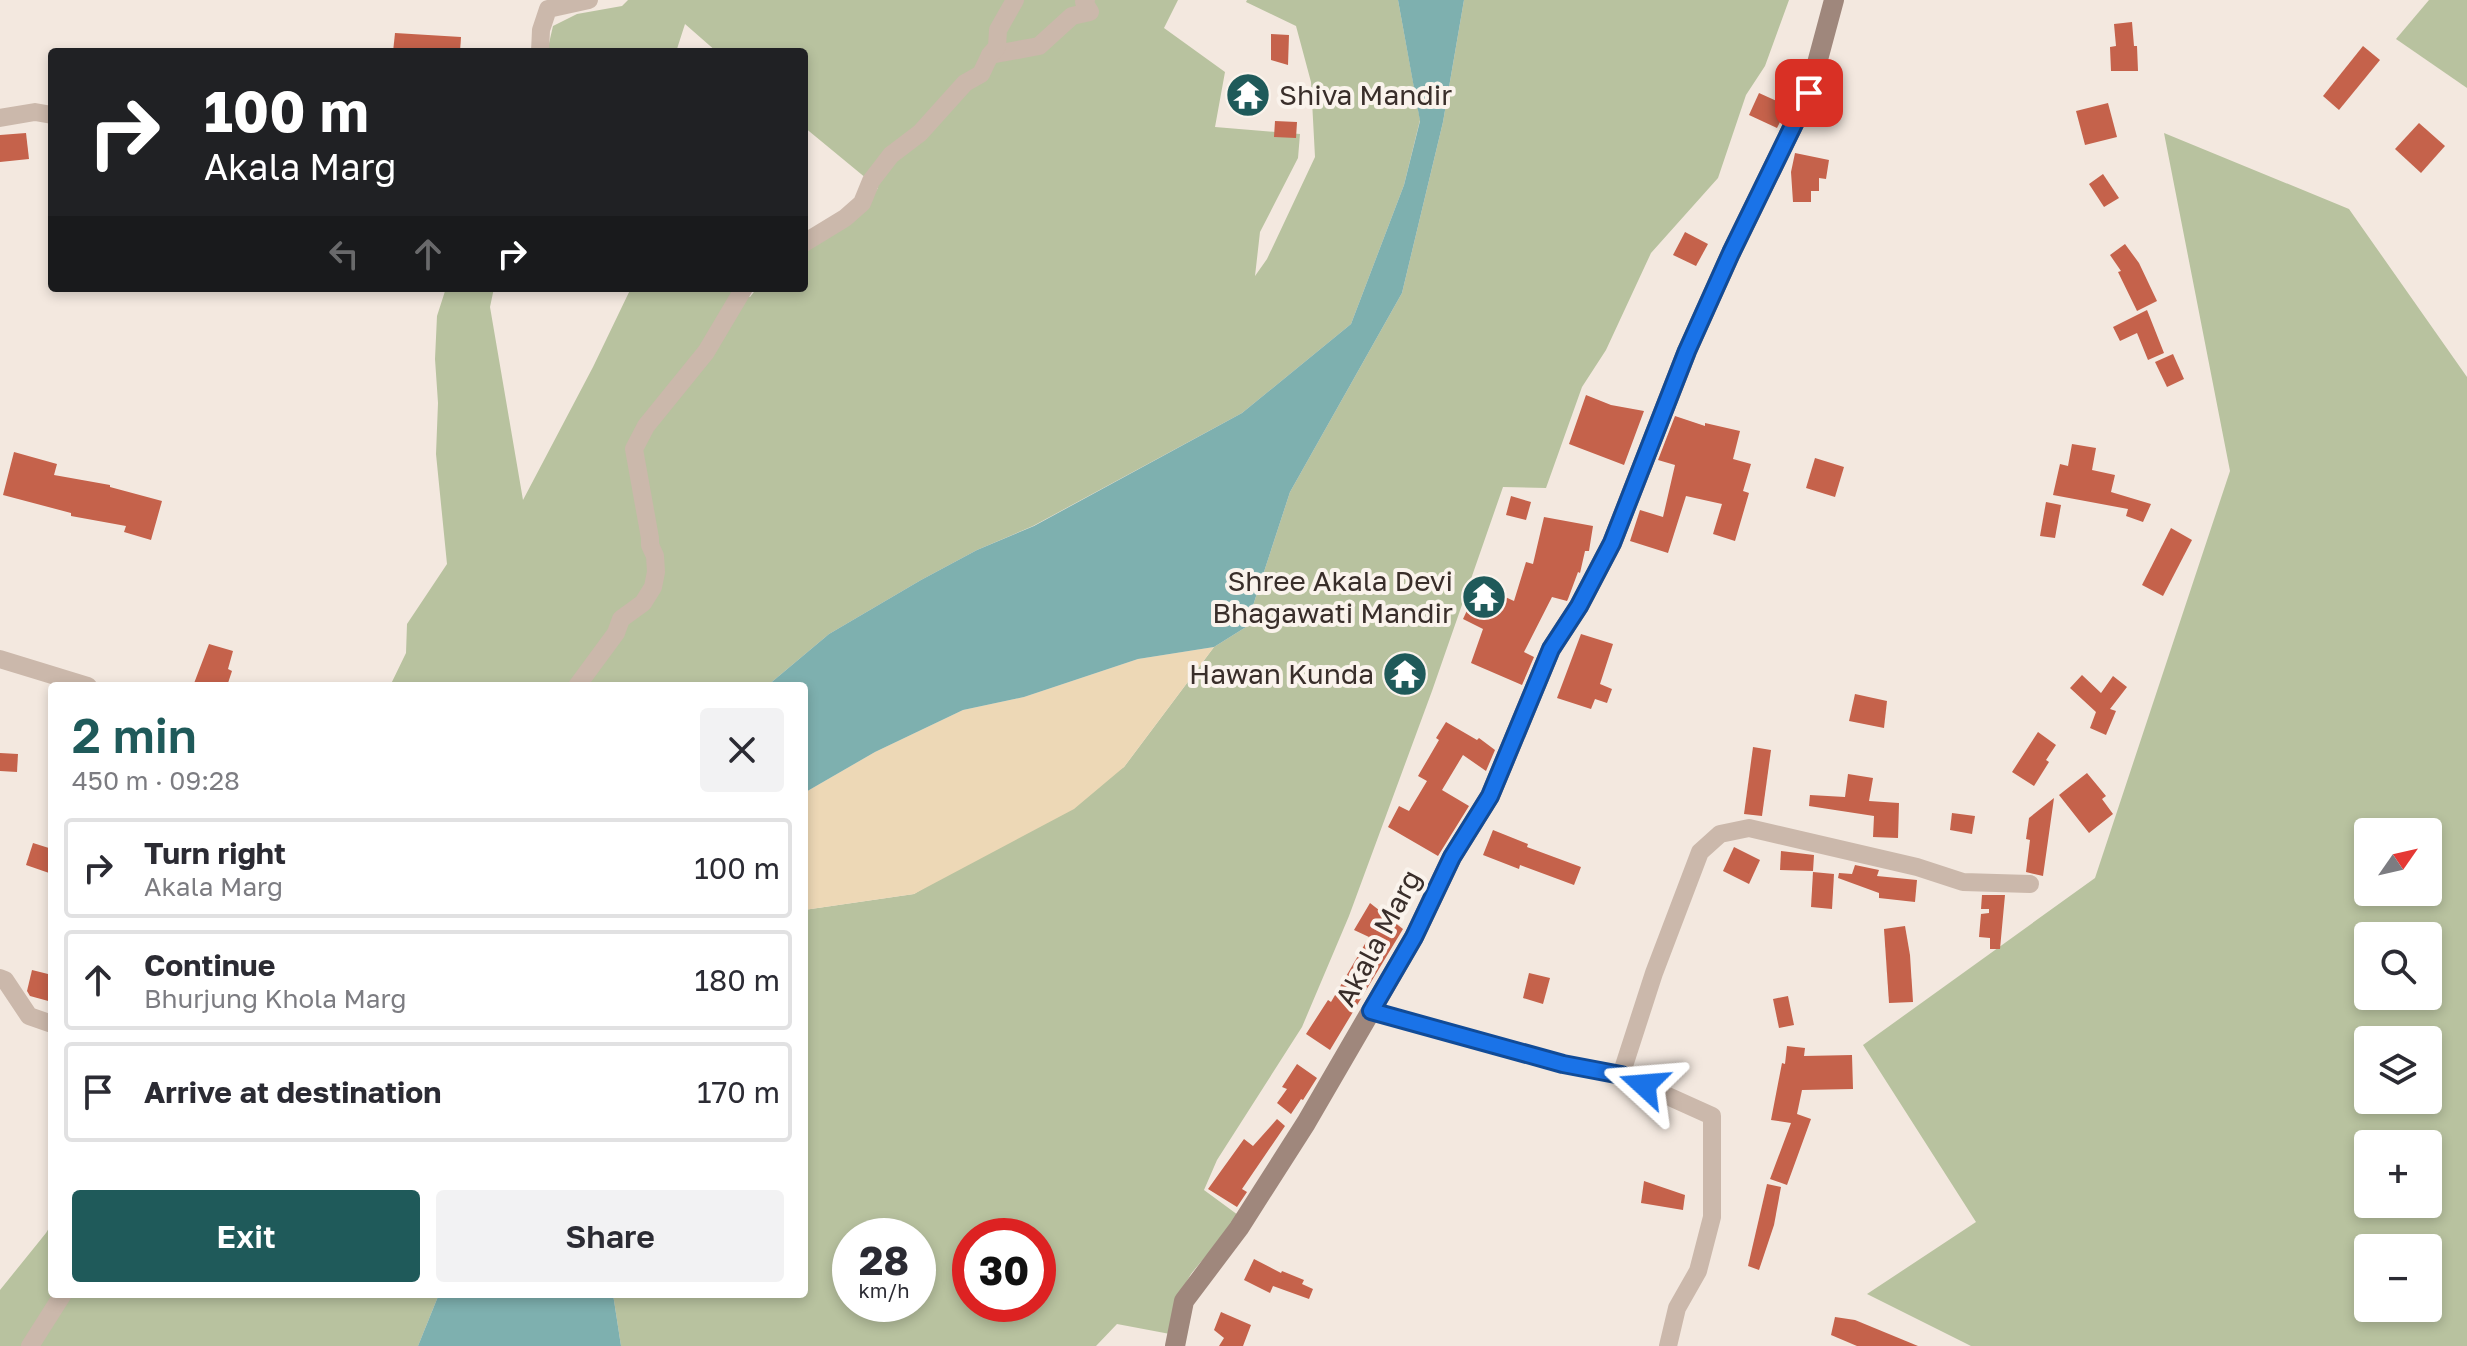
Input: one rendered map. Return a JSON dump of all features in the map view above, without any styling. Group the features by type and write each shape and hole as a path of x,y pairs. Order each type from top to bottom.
{"main road":[{"name":"Akala Marg","path":"1175,1346 1184,1301 1247,1215 1306,1123 1414,937 1452,857 1490,796 1551,649 1579,606 1612,543 1687,351 1809,93 1834,0"}],"street":[{"path":"540,48 541,30 548,9 589,0"},
{"path":"808,241 845,218 862,203 871,181 891,155 920,133 965,83 981,74 997,47 998,30 1015,0"},
{"path":"990,55 1039,46 1072,16 1090,12 1084,2 1086,0"},
{"path":"0,118 35,112 48,114"},
{"path":"580,682 616,633 621,619 643,603 653,587 655,556 650,545 634,449 646,426 706,352 742,292"},
{"path":"0,659 75,682"},
{"path":"1621,1075 1654,973 1700,852 1720,834 1749,828 1917,867 1963,882 2030,884"},
{"path":"0,978 5,980 29,1016 48,1023"},
{"path":"1371,1011 1563,1064 1621,1075 1712,1116 1712,1217 1698,1271 1677,1308 1668,1346"},
{"path":"30,1346 60,1298"}],"green space":[{"path":"628,0 1178,0 1164,28 1225,72 1215,127 1300,134 1298,158 1260,232 1255,276 1267,259 1315,157 1311,82 1296,26 1247,0 1398,0 1420,120 1404,185 1351,324 1242,413 1033,526 977,550 921,580 829,634 772,682 392,682 406,653 407,624 447,564 436,454 438,403 435,359 437,316 445,292 493,292 490,307 523,500 629,292 734,292 750,297 754,292 808,292 808,248 855,219 878,188 808,130 808,48 712,48 685,24 677,48 548,48 553,26 577,14 622,6"},
{"path":"1464,0 1789,0 1765,66 1746,95 1718,178 1651,253 1606,350 1582,387 1546,488 1503,487 1349,916 1302,1027 1217,1160 1204,1190 1238,1215 1187,1281 1170,1334 1117,1324 1096,1346 621,1346 614,1298 808,1298 808,909 914,894 1124,767 1214,647 1246,627 1290,492 1402,293 1443,122"},
{"path":"2429,0 2467,0 2467,88 2396,39"},
{"path":"2164,133 2349,209 2467,377 2467,1346 1971,1346 1867,1294 1976,1222 1863,1045 2095,878 2230,471"},
{"path":"48,1230 48,1298 437,1298 418,1346 0,1346 0,1290"}],"sand":[{"path":"1214,647 1124,767 1074,809 914,894 808,909 808,791 875,752 963,710 1024,697 1138,659"}],"water":[{"path":"1398,0 1464,0 1443,122 1402,293 1290,492 1246,627 1214,647 1138,659 1024,697 963,710 875,752 808,791 808,682 772,682 829,634 921,580 977,550 1034,526 1242,413 1351,324 1404,185 1420,121"},
{"path":"437,1298 614,1298 621,1346 418,1346"}],"building":[{"path":"2132,22 2138,71 2111,71 2110,47 2116,46 2114,24"},
{"path":"395,33 461,37 460,48 393,48"},
{"path":"1271,34 1289,35 1288,65 1271,60"},
{"path":"2363,46 2380,60 2339,110 2323,96"},
{"path":"1759,93 1788,106 1777,128 1749,115"},
{"path":"2108,103 2117,137 2085,145 2076,111"},
{"path":"1275,121 1297,122 1296,138 1274,137"},
{"path":"2419,123 2445,146 2421,173 2395,149"},
{"path":"26,133 29,159 0,162 0,135"},
{"path":"1795,153 1829,160 1826,179 1819,178 1819,191 1811,191 1811,202 1793,202 1791,172"},
{"path":"2103,174 2119,198 2104,207 2089,184"},
{"path":"1685,232 1708,244 1696,266 1673,255"},
{"path":"2125,244 2139,263 2157,301 2137,311 2118,272 2121,271 2110,255"},
{"path":"2147,310 2164,353 2148,360 2137,333 2120,341 2113,327"},
{"path":"2173,354 2184,379 2167,387 2155,362"},
{"path":"1586,395 1611,405 1644,411 1624,465 1569,444"},
{"path":"1675,416 1705,426 1705,423 1740,431 1733,459 1751,464 1743,491 1749,493 1735,541 1713,534 1722,504 1686,496 1668,553 1630,541 1640,510 1663,517 1675,465 1658,460"},
{"path":"2072,444 2096,448 2092,470 2115,475 2111,492 2151,504 2143,522 2126,516 2128,509 2053,495 2060,464 2068,466"},
{"path":"14,452 57,464 54,475 110,485 162,501 151,540 124,532 126,526 71,516 71,513 3,495"},
{"path":"1815,458 1844,467 1835,497 1806,488"},
{"path":"1511,496 1531,502 1526,520 1506,515"},
{"path":"2046,502 2061,505 2055,538 2040,536"},
{"path":"1544,517 1593,526 1589,551 1585,551 1580,573 1567,601 1552,597 1524,652 1534,657 1522,685 1471,663 1483,629 1463,619 1479,585 1514,601 1526,562 1533,564"},
{"path":"2171,528 2192,540 2163,596 2142,585"},
{"path":"1581,634 1613,644 1600,684 1612,689 1607,703 1595,699 1591,709 1557,698"},
{"path":"209,644 233,651 228,682 195,682"},
{"path":"2082,675 2101,693 2113,676 2127,687 2110,709 2116,711 2106,735 2090,728 2096,712 2070,688"},
{"path":"1855,694 1887,701 1884,728 1849,721"},
{"path":"1446,722 1477,740 1479,738 1495,750 1486,771 1463,755 1442,790 1469,806 1438,856 1388,827 1399,806 1409,811 1427,781 1418,776"},
{"path":"2038,732 2056,745 2034,786 2012,772"},
{"path":"1753,747 1771,750 1762,816 1744,814"},
{"path":"0,753 18,754 17,772 0,771"},
{"path":"2087,773 2106,796 2102,799 2113,814 2089,833 2059,795"},
{"path":"1848,774 1873,778 1869,801 1899,803 1898,838 1873,837 1874,816 1809,806 1810,795 1845,797"},
{"path":"2054,798 2043,876 2026,872 2029,818"},
{"path":"1952,813 1975,816 1972,834 1950,830"},
{"path":"1493,830 1528,844 1527,847 1581,867 1574,885 1483,855"},
{"path":"33,843 48,848 48,873 26,865"},
{"path":"1734,847 1760,860 1749,884 1723,871"},
{"path":"1781,851 1814,855 1813,871 1780,870"},
{"path":"1855,865 1879,870 1877,876 1917,880 1915,902 1879,898 1879,893 1838,878 1839,873 1852,874"},
{"path":"1813,872 1834,874 1832,909 1811,907"},
{"path":"1982,895 2005,895 2000,949 1990,949 1990,938 1979,937 1981,914 1989,913 1989,909 1981,909"},
{"path":"1370,903 1403,929 1330,1050 1306,1034 1328,1000 1331,1002 1369,937 1354,930"},
{"path":"1905,926 1913,1002 1889,1003 1884,929"},
{"path":"32,970 48,974 48,1001 30,996 27,991"},
{"path":"1529,973 1550,978 1543,1004 1523,998"},
{"path":"1788,996 1794,1025 1779,1028 1773,999"},
{"path":"1787,1046 1805,1048 1804,1056 1852,1055 1853,1089 1802,1090 1797,1114 1811,1119 1787,1185 1770,1179 1791,1123 1771,1120"},
{"path":"1297,1064 1317,1078 1291,1114 1277,1103 1287,1089 1282,1087"},
{"path":"1277,1119 1285,1126 1242,1189 1247,1192 1237,1207 1208,1189 1244,1139 1253,1146"},
{"path":"1644,1181 1685,1195 1683,1210 1641,1203"},
{"path":"1767,1184 1781,1187 1774,1225 1759,1270 1748,1266"},
{"path":"1254,1259 1281,1273 1304,1280 1302,1284 1313,1289 1309,1299 1273,1286 1270,1293 1244,1280"},
{"path":"1221,1312 1251,1325 1243,1346 1219,1346 1224,1338 1214,1330"},
{"path":"1835,1317 1855,1320 1918,1346 1857,1346 1831,1335"}],"place":[{"name":"Shiva Mandir","path":"1248,95"},
{"name":"Shree Akala Devi Bhagawati Mandir","path":"1484,597"},
{"name":"Hawan Kunda","path":"1405,674"}],"route":[{"path":"1644,1085 1621,1075 1563,1064 1371,1011 1414,937 1452,857 1490,796 1551,649 1579,606 1612,543 1687,351 1809,93"}]}
